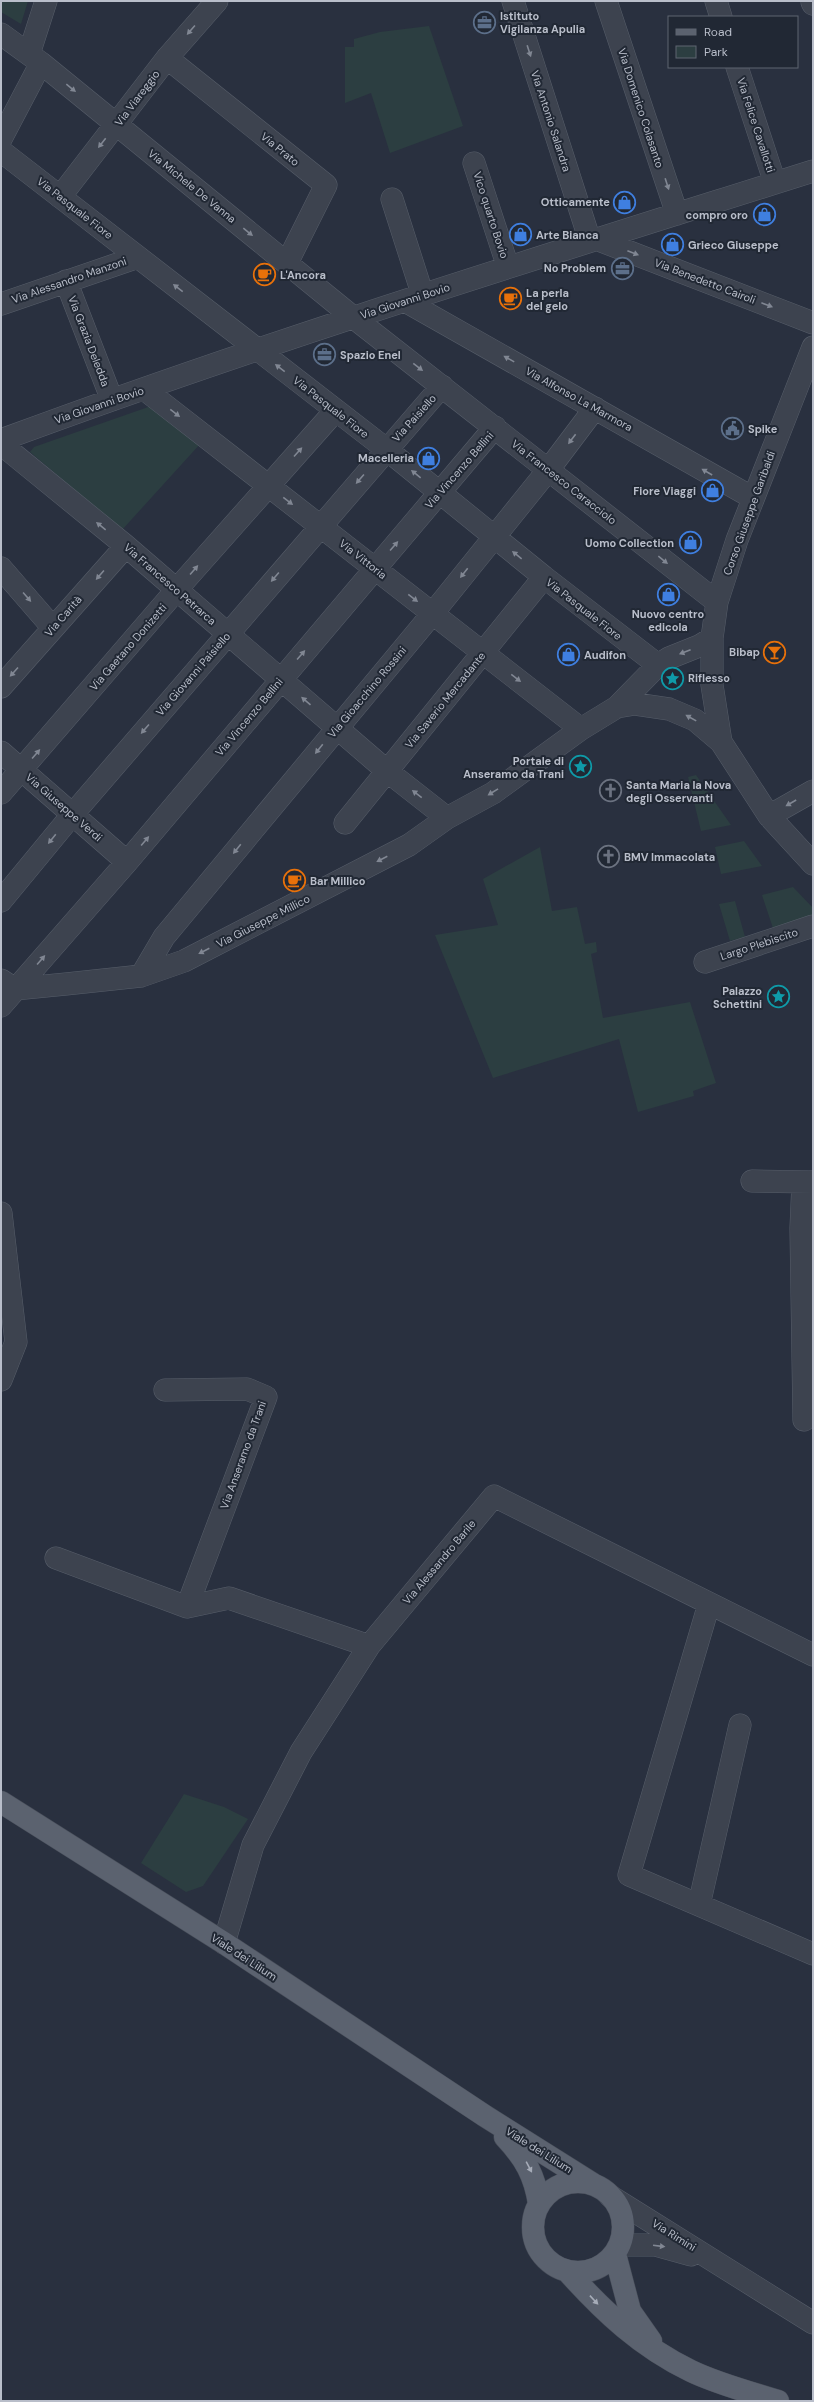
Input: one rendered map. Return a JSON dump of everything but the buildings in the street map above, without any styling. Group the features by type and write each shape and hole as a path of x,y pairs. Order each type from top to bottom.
{"main road":[{"name":"Viale dei Lilium","path":"1,1802 224,1943 485,2116 602,2190 620,2209 623,2219 623,2235 617,2250 605,2263 594,2270 580,2273 568,2272"},
{"name":"Viale dei Lilium","path":"485,2116 525,2160 532,2172 539,2204"},
{"name":"Viale dei Lilium","path":"602,2190 577,2182 562,2185 549,2193 539,2204 532,2224 536,2245 549,2262 568,2272 607,2314 629,2334 661,2355 692,2372 778,2401"},
{"name":"Viale dei Lilium","path":"617,2250 630,2311 661,2355"}],"street":[{"path":"1,139 35,59 46,1"},
{"name":"Via Viareggio","path":"60,197 167,58 216,1"},
{"name":"Via Antonio Salandra","path":"512,1 593,240"},
{"name":"Via Domenico Colasanto","path":"606,1 677,214"},
{"path":"716,1 721,16"},
{"name":"Via Michele De Vanna","path":"1,34 117,124 354,318"},
{"name":"Via Prato","path":"167,58 326,185 287,263"},
{"name":"Via Felice Cavallotti","path":"737,68 775,183"},
{"name":"Via Pasquale Fiore","path":"1,151 386,449 544,577 658,665"},
{"name":"Vico quarto Bovio","path":"474,163 508,267"},
{"name":"Via Giovanni Bovio","path":"1,440 112,400 354,318 508,267 813,171"},
{"path":"392,199 414,299"},
{"name":"Via Benedetto Cairoli","path":"593,240 813,323"},
{"name":"Via Alessandro Manzoni","path":"1,304 138,257"},
{"name":"Via Grazia Deledda","path":"66,281 112,400"},
{"name":"Via Alfonso La Marmora","path":"414,299 595,408 753,498"},
{"name":"Via Francesco Caracciolo","path":"354,318 549,469 717,602"},
{"name":"Corso Giuseppe Garibaldi","path":"769,816 721,742 712,685 712,638 717,602 753,498 813,347"},
{"name":"Via Paisiello","path":"386,449 442,386"},
{"name":"Via Vittoria","path":"144,389 582,729"},
{"name":"Via Gioacchino Rossini","path":"141,976 164,937 432,613 493,536 549,469 595,408"},
{"name":"Via Gaetano Donizetti","path":"1,794 177,590 335,411"},
{"name":"Via Vincenzo Bellini","path":"1,1006 8,985 127,862 495,427"},
{"name":"Via Francesco Petrarca","path":"1,444 126,546 388,771 447,818"},
{"name":"Via Giovanni Paisiello","path":"1,901 72,815 228,634 319,525 386,449"},
{"name":"Via Carità","path":"1,687 126,546"},
{"path":"1,568 53,628"},
{"name":"Via Saverio Mercadante","path":"345,823 544,577"},
{"path":"582,729 617,707 647,679 658,665 669,658 699,646 712,638"},
{"path":"617,707 635,704 669,708 695,720 721,742"},
{"name":"Via Giuseppe Millico","path":"8,985 141,976 184,961 409,845 447,818 493,793 582,729"},
{"name":"Via Giuseppe Verdi","path":"1,752 127,862"},
{"path":"813,791 769,816 813,864"},
{"name":"Largo Plebiscito","path":"705,962 813,926"},
{"path":"752,1181 808,1182 801,1228 808,1379 804,1420"},
{"path":"1,1213 16,1342 1,1380"},
{"name":"Via Anseramo da Trani","path":"165,1390 247,1389 266,1397 187,1607"},
{"name":"Via Alessandro Barile","path":"224,1943 253,1846 301,1752 369,1646 494,1496 709,1604 813,1654"},
{"path":"56,1558 187,1607 229,1598 369,1646"},
{"path":"709,1604 629,1875 813,1954"},
{"path":"699,1905 740,1725"},
{"name":"Via Rimini","path":"602,2190 813,2323"},
{"name":"Via Rimini","path":"617,2250 640,2244 671,2248 737,2274"}],"green space":[{"path":"1,1 28,1 21,24 1,12"},
{"path":"429,26 463,126 390,153 371,93 345,103 345,47 354,47 354,39 380,32"},
{"path":"154,405 201,443 122,530 30,452 34,447"},
{"path":"696,775 731,825 701,831 688,777"},
{"path":"744,841 762,866 721,874 715,847"},
{"path":"540,847 552,911 577,907 585,944 596,942 597,952 591,954 603,1018 690,1002 716,1083 693,1091 694,1096 638,1112 619,1039 493,1078 435,935 498,925 483,879"},
{"path":"793,887 813,908 813,915 773,928 762,895"},
{"path":"735,901 745,937 730,941 719,904"},
{"path":"184,1794 224,1807 248,1819 203,1886 186,1892 141,1863"}],"place":[{"name":"Istituto Vigilanza Apulia","path":"485,22"},
{"name":"Otticamente","path":"625,202"},
{"name":"compro oro","path":"764,215"},
{"name":"Arte Bianca","path":"520,235"},
{"name":"Grieco Giuseppe","path":"672,245"},
{"name":"No Problem","path":"622,268"},
{"name":"L'Ancora","path":"264,275"},
{"name":"La perla del gelo","path":"510,299"},
{"name":"Spazio Enel","path":"325,355"},
{"name":"Spike","path":"733,429"},
{"name":"Macelleria","path":"429,458"},
{"name":"Fiore Viaggi","path":"712,491"},
{"name":"Uomo Collection","path":"690,543"},
{"name":"Nuovo centro edicola","path":"668,594"},
{"name":"Bibap","path":"775,652"},
{"name":"Audifon","path":"569,655"},
{"name":"Riflesso","path":"672,678"},
{"name":"Portale di Anseramo da Trani","path":"580,767"},
{"name":"Santa Maria la Nova degli Osservanti","path":"611,791"},
{"name":"BMV Immacolata","path":"609,857"},
{"name":"Bar Millico","path":"295,881"},
{"name":"Palazzo Schettini","path":"778,997"}]}
